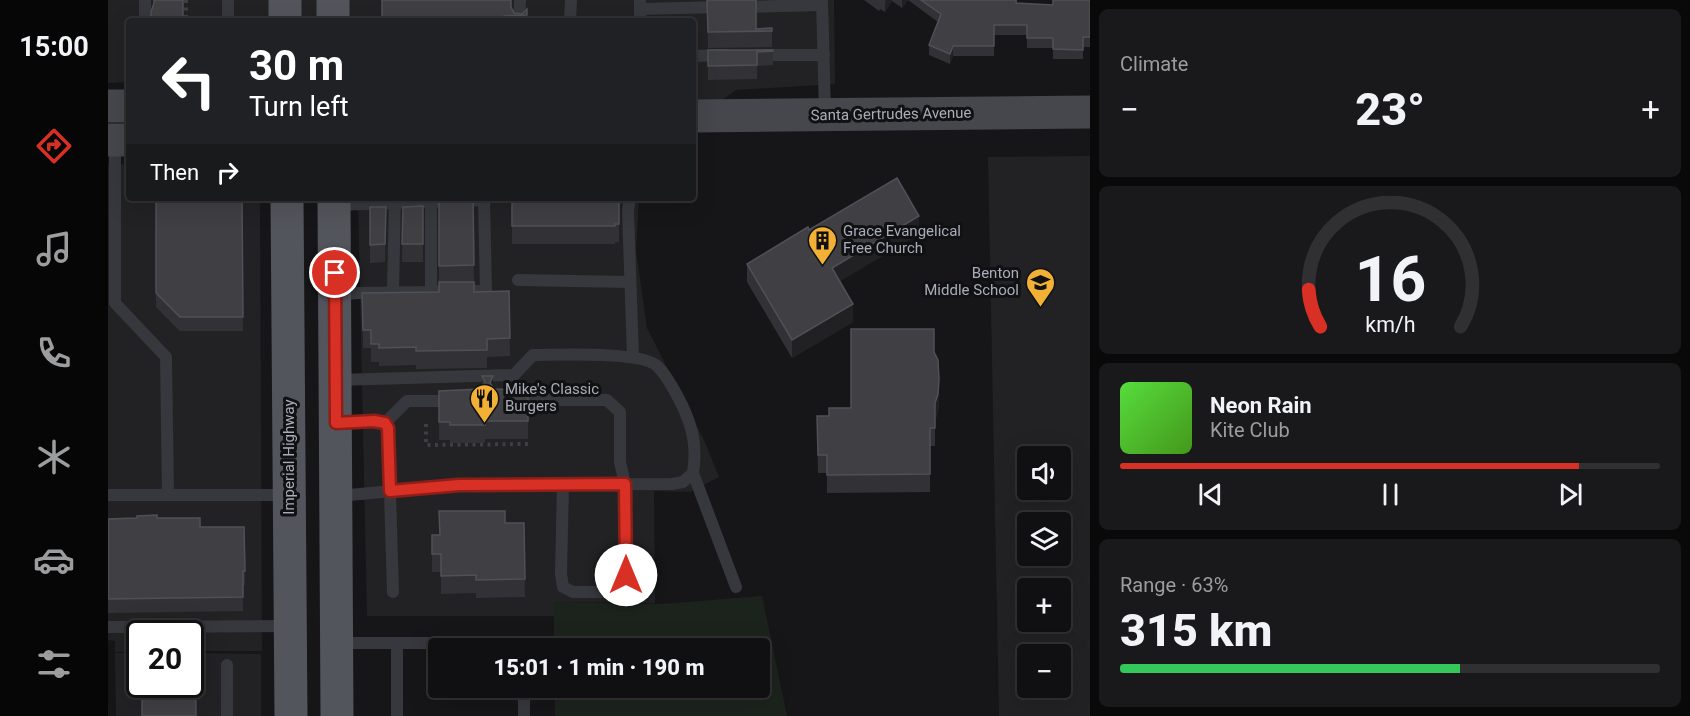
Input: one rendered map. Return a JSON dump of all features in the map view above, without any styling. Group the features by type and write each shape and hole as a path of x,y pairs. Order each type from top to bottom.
{"main road":[{"path":"285,0 285,18"},
{"path":"333,0 333,18"},
{"path":"108,106 126,106"},
{"name":"Santa Gertrudes Avenue","path":"696,116 1090,112"},
{"name":"Imperial Highway","path":"287,201 291,716"},
{"path":"335,202 338,716"},
{"path":"289,495 336,496"}],"lane":[{"path":"145,0 145,18"},
{"path":"228,0 228,18"},
{"path":"519,18 520,0"},
{"path":"570,18 571,0"},
{"path":"640,10 822,2 825,114"},
{"path":"696,56 824,55"},
{"path":"117,140 111,204 115,303 166,357 168,495"},
{"path":"393,292 395,201"},
{"path":"335,202 444,201"},
{"path":"335,295 486,291 484,201"},
{"path":"630,201 633,357"},
{"path":"431,202 431,292"},
{"path":"518,280 630,282"},
{"path":"336,380 514,375 533,355 633,357 656,364 675,391 690,422 695,448 693,473 736,587"},
{"path":"385,423 407,401 465,400"},
{"path":"498,400 607,400 620,412 620,462 625,484 626,575 624,586 614,592 573,592 564,587 561,574 563,485"},
{"path":"336,423 374,421 385,423 388,428 393,592"},
{"path":"336,496 459,485 672,484 683,482 693,473"},
{"path":"108,495 289,495"},
{"path":"108,627 290,626"},
{"path":"337,643 428,643"},
{"path":"397,643 397,716"},
{"path":"227,665 227,716"},
{"path":"524,698 524,716"}],"path":[{"path":"186,0 186,18"},
{"path":"426,424 426,445 530,444"}],"shaded area":[{"path":"108,0 834,0 835,84 736,90 696,120 696,18 126,18 126,82 108,83"},
{"name":"Benton Middle School","path":"1090,156 1090,716 999,716 988,157"},
{"path":"126,164 126,201 260,201 262,651 204,651 204,620 126,620 126,652 115,652 115,641 108,640 108,165"},
{"path":"358,201 639,201 636,251 647,328 704,440 719,477 690,492 654,491 655,603 554,602 554,616 367,616"},
{"path":"762,596 787,716 555,716 555,698 770,698 770,638 554,638 554,602 663,604"},
{"path":"115,653 126,653 126,698 204,698 204,653 261,654 261,716 116,716"}],"building":[{"path":"154,0 183,0 183,18 151,18"},
{"path":"382,0 511,0 514,13 522,14 527,9 527,15 504,16 504,18 382,18"},
{"path":"707,0 756,0 756,29 772,28 772,31 708,32"},
{"path":"921,0 1016,0 1016,3 1053,5 1053,0 1090,0 1090,37 1083,37 1083,50 1053,49 1053,38 1027,38 1027,25 994,25 994,46 953,46 950,54 929,45 941,14"},
{"path":"708,50 773,51 757,52 757,65 708,66"},
{"name":"Grace Evangelical Free Church","path":"897,178 919,216 832,268 853,304 792,340 747,264"},
{"path":"156,201 242,201 243,317 180,317 156,293"},
{"path":"439,201 473,201 474,265 439,266"},
{"path":"512,201 619,201 619,224 615,226 512,226"},
{"path":"423,206 423,244 402,244 403,207"},
{"path":"370,207 386,207 385,244 370,245"},
{"path":"439,282 474,282 474,292 509,291 510,338 487,339 487,350 416,351 416,347 379,348 379,344 371,344 371,330 363,330 362,293 439,292"},
{"path":"851,329 934,329 934,352 938,360 939,379 935,403 935,428 930,428 930,474 827,475 827,455 818,455 817,416 829,416 829,408 851,408"},
{"path":"482,376 493,376 490,383 494,389 528,390 528,421 485,421 485,425 450,425 450,422 439,422 439,391 481,389 485,382"},
{"path":"439,511 505,511 505,523 524,523 525,579 476,580 476,575 441,576 441,554 432,554 432,535 440,535"},
{"path":"157,515 157,518 200,518 200,527 244,527 243,597 108,599 108,519"},
{"path":"142,698 196,698 196,716 142,716"}],"place":[{"name":"Grace Evangelical Free Church","path":"822,266"},
{"name":"Benton Middle School","path":"1040,308"},
{"name":"Mike's Classic Burgers","path":"484,424"}],"route":[{"path":"335,273 336,423 374,421 385,423 388,428 390,491 459,485 625,484 626,575"}]}
